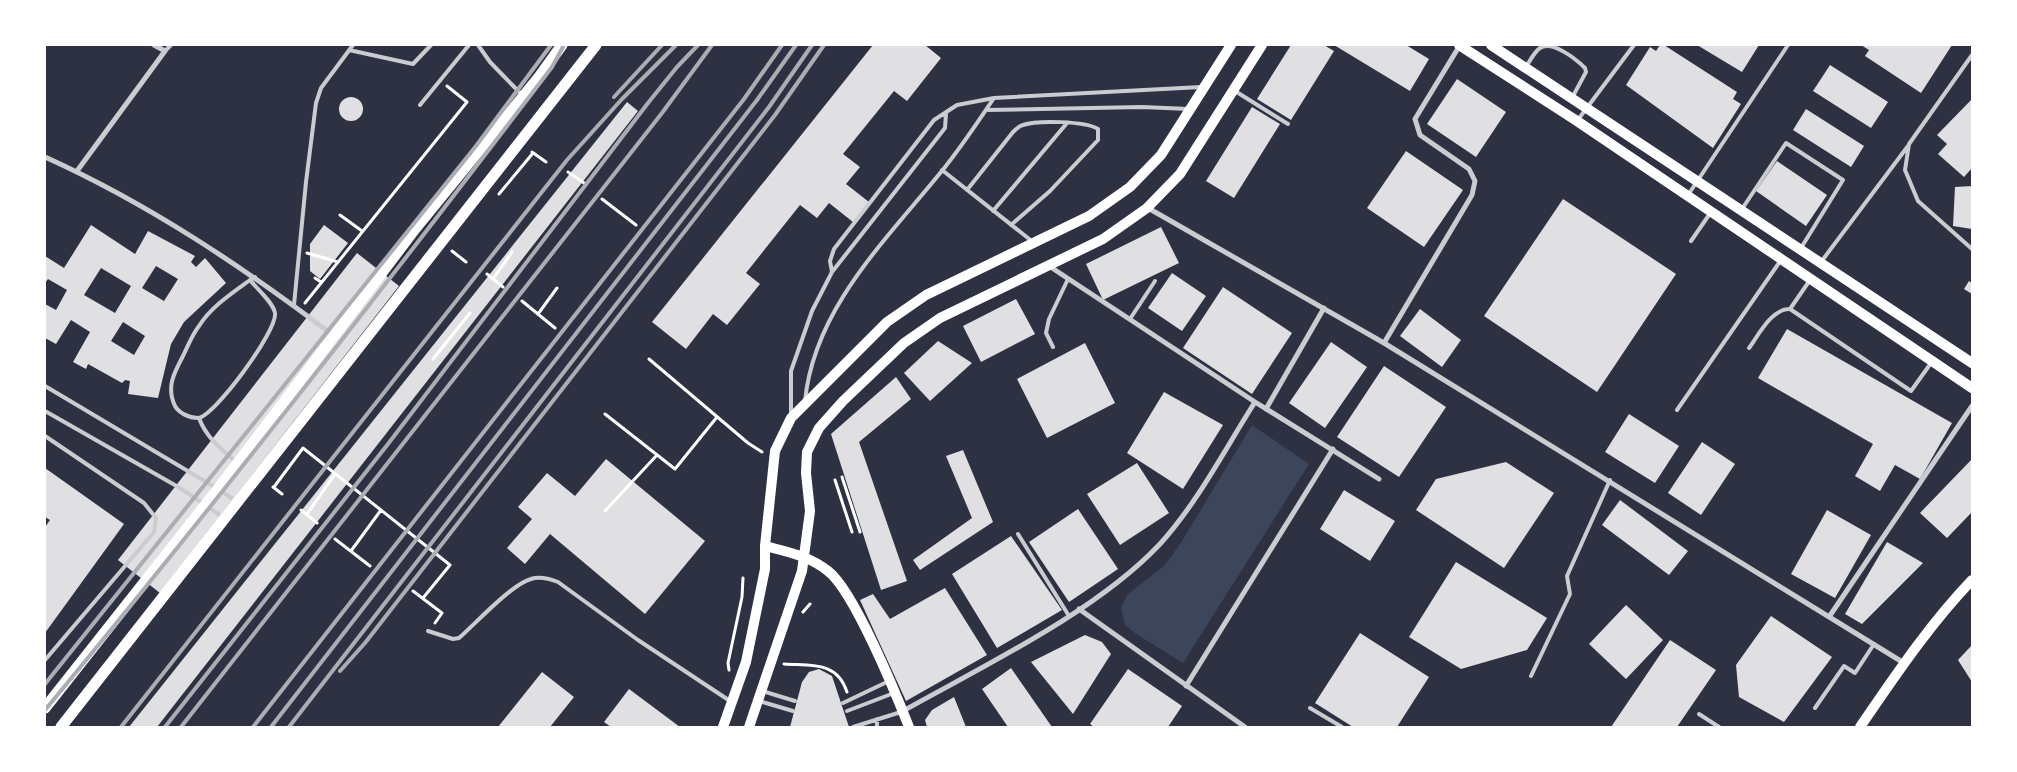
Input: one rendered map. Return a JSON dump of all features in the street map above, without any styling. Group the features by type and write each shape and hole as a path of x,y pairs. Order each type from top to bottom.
{"highway":[{"path":"45,708 238,464 416,229 562,45"},
{"path":"61,727 596,45"}],"main road":[{"path":"723,727 746,662 765,569 765,546 775,451 791,418 887,322 926,295 1089,216 1130,187 1161,155 1231,45"},
{"path":"749,727 806,556 810,512 806,473 807,452 818,428 843,401 904,344 940,318 1103,239 1147,208 1180,174 1262,45"},
{"path":"1460,45 1577,121 1972,388"},
{"path":"1498,47 1820,264 1972,363"},
{"path":"765,546 806,556 830,572 847,594 890,681 909,727"},
{"path":"1860,727 1904,663 1945,609 1972,580"}],"street":[{"path":"77,171 165,51 154,45"},
{"path":"1384,343 1472,196 1475,181 1469,169 1420,135 1415,126 1415,119 1460,45"},
{"path":"45,157 77,171 200,240 252,279 294,305 334,336"},
{"path":"1147,208 1384,343 1610,480 1904,663"},
{"path":"1048,266 1255,402 1333,448 1379,479"},
{"path":"1266,409 1324,308"},
{"path":"903,712 1069,616 1135,568 1161,543 1191,504 1255,402"},
{"path":"1829,617 1972,406"},
{"path":"1186,686 1333,448"},
{"path":"1079,609 1245,727"}],"lane":[{"path":"165,51 171,45"},
{"path":"294,305 316,103 321,88 353,45"},
{"path":"349,50 412,64 430,45"},
{"path":"420,105 469,45"},
{"path":"478,45 490,62 523,96"},
{"path":"1526,67 1537,51 1551,45 1577,61 1585,68 1586,72 1572,98"},
{"path":"1577,121 1634,45"},
{"path":"1688,196 1788,45"},
{"path":"1820,264 1972,55"},
{"path":"832,272 830,261 834,249 934,120 946,114 957,105 994,98 1205,87"},
{"path":"1233,90 1288,124"},
{"path":"805,404 807,378 816,351 846,290 859,271 942,170 994,98"},
{"path":"986,110 1142,107 1190,109"},
{"path":"791,418 791,371 812,311 832,272 945,128 946,114"},
{"path":"967,190 1013,132 1020,126 1068,123 1093,126 1098,129 1098,140 1050,191 1011,225"},
{"path":"993,211 1068,123"},
{"path":"1741,211 1786,143 1843,180 1800,250"},
{"path":"1909,144 1905,170 1918,201 1972,249"},
{"path":"942,170 1033,242"},
{"path":"1691,241 1712,212"},
{"path":"1677,410 1782,259"},
{"path":"252,279 273,309 275,317 259,351 208,414 199,418 187,416 177,410 171,397 171,378 199,325 224,299 252,279"},
{"path":"1053,348 1046,332 1048,319 1068,279"},
{"path":"1790,309 1811,279"},
{"path":"1130,319 1155,281"},
{"path":"1749,348 1772,318 1785,309 1790,309 1912,391 1932,361"},
{"path":"45,386 218,489 238,503"},
{"path":"45,411 206,504 225,519"},
{"path":"199,418 212,441 238,464"},
{"path":"45,436 144,503 156,518 154,532 45,660"},
{"path":"1531,676 1570,594 1567,576 1610,480"},
{"path":"1018,534 1069,616"},
{"path":"428,631 453,639 459,638 512,591 531,579 544,578 558,582 638,640 732,703"},
{"path":"1815,708 1844,666 1855,673 1874,644"},
{"path":"843,702 890,681"},
{"path":"847,711 894,693"},
{"path":"760,696 795,701"},
{"path":"760,696 793,710"},
{"path":"1310,708 1342,727"},
{"path":"853,727 903,712"},
{"path":"1699,714 1719,727"},
{"path":"877,719 877,727"}],"path":[{"path":"307,309 302,306 467,102 441,81"},
{"path":"498,196 532,152 546,162"},
{"path":"568,172 584,183"},
{"path":"602,199 636,225"},
{"path":"340,215 362,231"},
{"path":"452,251 466,262"},
{"path":"493,279 512,252"},
{"path":"310,253 338,262"},
{"path":"487,274 503,287"},
{"path":"315,278 321,282"},
{"path":"538,314 557,288"},
{"path":"522,301 555,328"},
{"path":"432,358 470,313"},
{"path":"649,359 748,443 763,452"},
{"path":"604,414 675,469 717,417"},
{"path":"274,487 303,448 450,565 423,598"},
{"path":"605,511 657,455"},
{"path":"307,514 335,474"},
{"path":"842,477 860,532"},
{"path":"835,480 852,532"},
{"path":"268,483 282,494"},
{"path":"301,510 318,523"},
{"path":"351,551 381,510"},
{"path":"335,539 370,566"},
{"path":"728,663 742,597 743,578"},
{"path":"413,591 442,613 428,631"},
{"path":"771,662 828,668 842,678 849,700"}],"shaded area":[{"path":"1252,425 1309,464 1183,663 1125,625 1121,608 1128,594 1165,565 1180,544"}],"building":[{"path":"873,45 925,45 941,58 907,101 894,91 843,154 860,167 846,184 869,202 853,222 829,203 817,218 800,205 746,273 760,284 727,325 713,314 686,349 652,322"},
{"path":"1291,45 1324,45 1334,51 1291,120 1257,99"},
{"path":"1334,45 1406,45 1429,59 1410,91"},
{"path":"1660,45 1664,45 1737,92 1733,99 1741,104 1713,148 1626,85 1650,47 1656,51"},
{"path":"1697,45 1759,45 1742,72"},
{"path":"1861,45 1952,45 1921,93 1865,56 1869,50"},
{"path":"1830,65 1888,102 1871,128 1813,91"},
{"path":"1457,79 1506,112 1476,157 1427,124"},
{"path":"351,97 360,100 363,109 360,118 351,121 342,118 339,109 342,100"},
{"path":"1972,99 1972,168 1964,177 1938,154 1947,144 1937,135"},
{"path":"627,102 638,111 157,727 129,727"},
{"path":"1252,107 1280,124 1234,198 1206,181"},
{"path":"1806,109 1864,146 1851,167 1793,130"},
{"path":"1406,151 1463,190 1424,247 1367,208"},
{"path":"1777,161 1827,195 1806,226 1756,191"},
{"path":"1972,186 1972,229 1953,226 1955,187"},
{"path":"1563,199 1676,274 1597,392 1484,316"},
{"path":"91,225 135,254 148,231 195,256 191,262 196,267 205,258 226,283 184,322 171,344 158,398 128,394 130,381 125,380 122,383 88,364 86,369 73,362 90,332 71,320 56,344 45,338 45,304 56,310 67,290 48,279 45,283 45,256 64,268","holes":["156,266 178,279 164,301 142,288","101,268 131,286 115,313 84,295","123,322 145,336 134,355 111,341"]},
{"path":"324,225 348,243 320,279 310,271 310,244"},
{"path":"1161,227 1179,263 1103,300 1086,264"},
{"path":"357,253 399,286 160,593 118,560"},
{"path":"1172,273 1206,296 1182,331 1148,308"},
{"path":"1969,281 1972,283 1972,294 1964,289"},
{"path":"1223,287 1292,333 1252,394 1183,348"},
{"path":"1016,299 1035,334 981,362 963,326"},
{"path":"1420,309 1461,340 1442,367 1400,336"},
{"path":"1787,329 1952,423 1920,479 1895,465 1880,491 1855,476 1873,444 1758,378"},
{"path":"938,341 972,363 930,401 904,373"},
{"path":"1331,342 1367,367 1325,428 1289,403"},
{"path":"1085,343 1115,403 1047,438 1017,379"},
{"path":"1384,366 1446,407 1399,477 1337,437"},
{"path":"896,377 911,399 859,442 907,581 881,590 831,434"},
{"path":"1164,392 1223,425 1183,489 1127,453"},
{"path":"1629,414 1679,446 1655,483 1605,452"},
{"path":"1702,442 1735,464 1701,515 1668,493"},
{"path":"963,450 993,522 920,570 913,560 972,518 946,456"},
{"path":"606,459 705,541 645,614 550,534 525,564 507,548 532,519 518,507 547,473 575,496"},
{"path":"1972,459 1972,512 1947,538 1920,513"},
{"path":"1506,462 1554,493 1504,568 1416,510 1436,479"},
{"path":"1137,463 1169,513 1120,545 1087,494"},
{"path":"45,468 124,524 45,633 45,527 50,520 45,517"},
{"path":"1344,490 1395,521 1370,561 1320,529"},
{"path":"1620,500 1688,551 1669,575 1602,525"},
{"path":"1078,509 1118,569 1069,602 1029,542"},
{"path":"1827,510 1871,535 1835,598 1791,574"},
{"path":"1011,536 1062,610 997,648 952,574"},
{"path":"1887,542 1923,563 1862,624 1845,614"},
{"path":"1456,562 1547,618 1527,650 1461,669 1409,637"},
{"path":"945,588 987,655 906,701 860,600 873,594 890,619"},
{"path":"1626,605 1663,640 1626,679 1589,644"},
{"path":"1771,616 1832,657 1784,722 1739,697 1736,665"},
{"path":"1360,633 1429,677 1397,727 1353,727 1315,703"},
{"path":"1085,635 1102,642 1111,654 1073,714 1031,662"},
{"path":"1670,640 1716,670 1677,727 1611,727"},
{"path":"1972,645 1972,682 1958,660"},
{"path":"1011,668 1052,727 1008,727 982,689"},
{"path":"819,669 832,676 849,727 790,727 802,682 809,672"},
{"path":"1128,669 1182,706 1168,727 1094,727 1090,724"},
{"path":"542,672 574,697 550,727 498,727"},
{"path":"629,689 680,727 611,727 604,722"},
{"path":"954,697 966,727 927,727 925,720 932,710"}],"railway":[{"path":"45,684 476,146 551,45"},
{"path":"45,710 365,310 552,67 564,45"},
{"path":"614,97 662,45"},
{"path":"121,727 567,160 622,99 676,45"},
{"path":"165,727 388,444 648,103 677,67 698,45"},
{"path":"181,727 662,113 712,45"},
{"path":"253,727 744,99 782,45"},
{"path":"271,727 757,100 796,45"},
{"path":"289,727 769,107 812,45"},
{"path":"340,671 365,643 775,115 824,45"}]}
